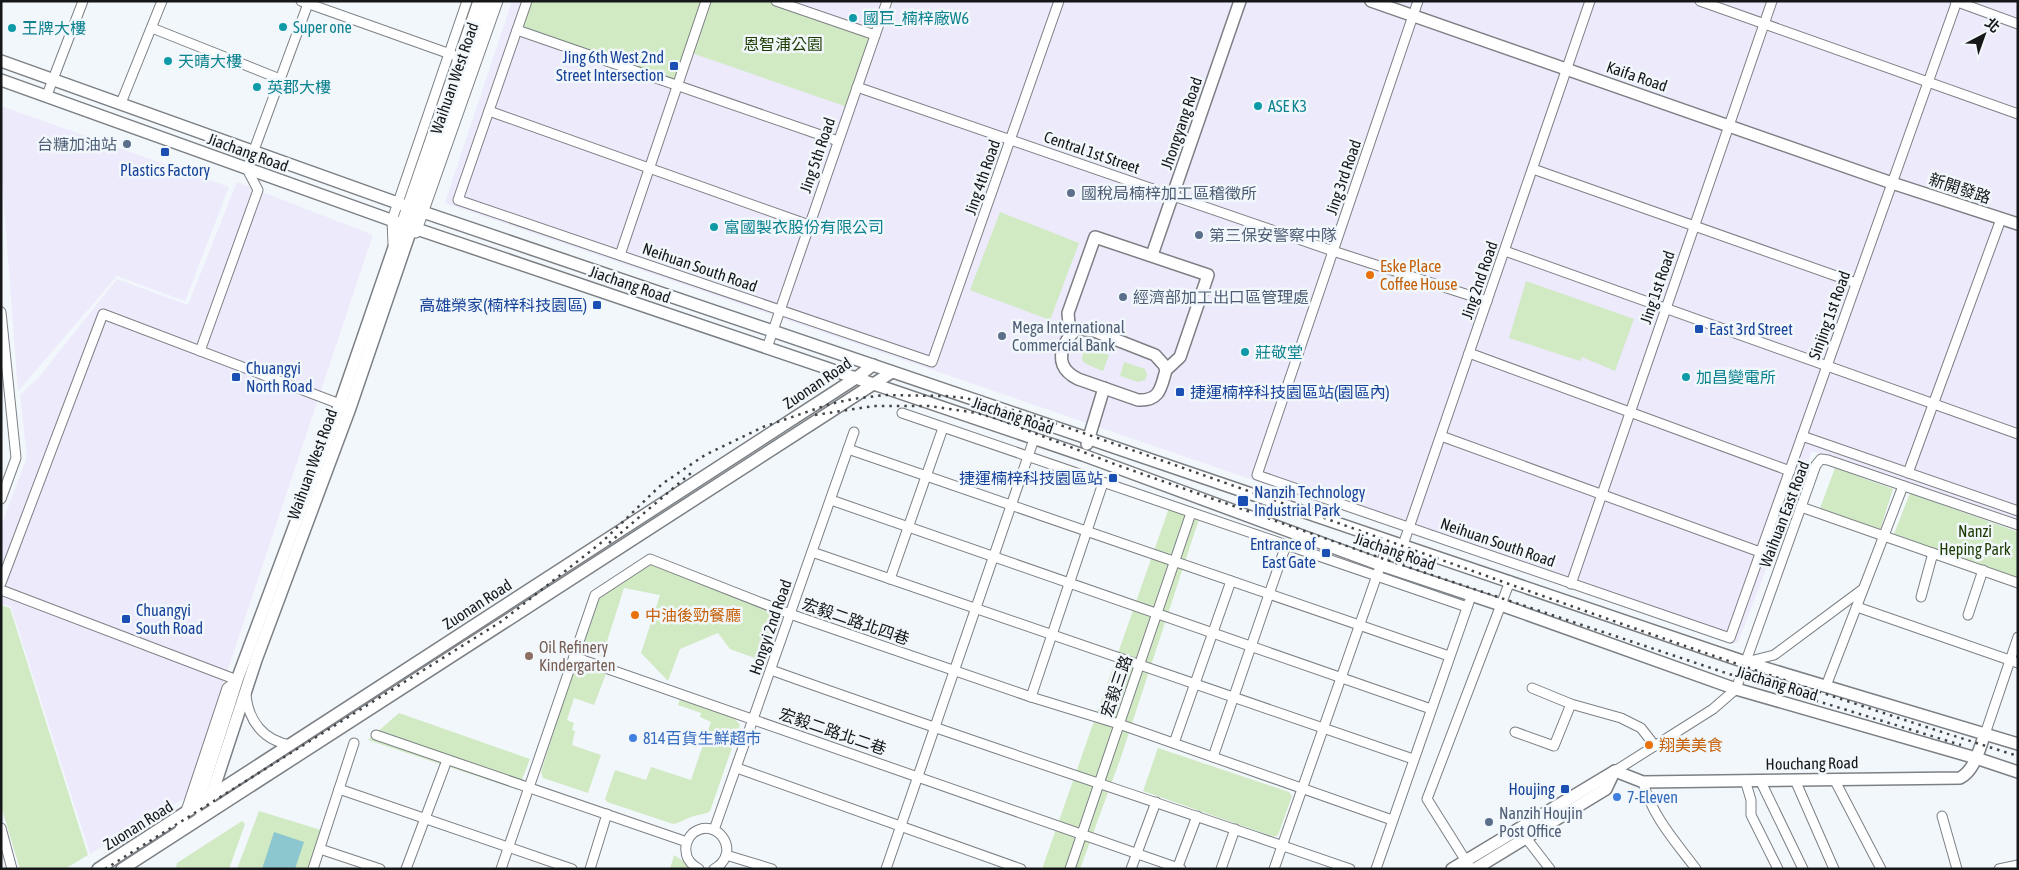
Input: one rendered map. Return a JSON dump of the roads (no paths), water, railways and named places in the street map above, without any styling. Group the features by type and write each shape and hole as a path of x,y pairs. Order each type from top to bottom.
{"street":[{"path":"47,95 83,1"},
{"path":"121,104 162,1"},
{"name":"Waihuan West Road","path":"463,59 467,1"},
{"name":"Waihuan West Road","path":"206,816 246,690 345,406 393,244 406,225 463,59 479,1"},
{"name":"Waihuan West Road","path":"191,825 237,680 406,248 406,225 463,59 489,1"},
{"name":"Waihuan West Road","path":"463,59 498,1"},
{"path":"527,1 489,111 809,226"},
{"path":"620,255 706,1"},
{"path":"776,1 875,35"},
{"name":"Jing 5th Road","path":"767,348 887,1"},
{"name":"Jing 4th Road","path":"932,362 1059,1"},
{"name":"Jhongyang Road","path":"1152,255 1240,1"},
{"name":"Kaifa Road","path":"1371,1 1892,183"},
{"name":"Jing 3rd Road","path":"1257,476 1418,1"},
{"name":"Jing 2nd Road","path":"1397,570 1590,1"},
{"path":"1700,1 2018,114"},
{"name":"Jing 1st Road","path":"1571,584 1772,1"},
{"path":"1956,1 2018,24"},
{"name":"Sinjing 1st Road","path":"1730,638 1956,1"},
{"path":"200,351 258,190 247,169 306,2 463,59"},
{"path":"152,28 280,79"},
{"path":"517,30 838,141"},
{"name":"Jiachang Road","path":"1,60 412,208 1510,582 1746,662 2018,744"},
{"name":"Jiachang Road","path":"1,80 406,225 873,385 1034,438 1381,565 1736,688 2018,772"},
{"name":"Central 1st Street","path":"857,87 1333,251 1487,301"},
{"name":"Neihuan South Road","path":"489,111 458,200 932,362"},
{"path":"1533,169 1856,283"},
{"name":"新開發路","path":"1892,183 2018,224"},
{"path":"1908,473 2001,218"},
{"path":"1070,335 1068,313 1096,237 1208,275 1180,357 1166,370 1161,388 1154,397 1147,401 1138,400 1071,375 1063,365 1064,349 1070,335 1075,331 1080,329 1094,331 1155,355 1166,370"},
{"path":"1505,251 2018,434"},
{"path":"1,312 16,458 1,499"},
{"path":"1,583 103,314 345,406"},
{"path":"1470,353 1790,471"},
{"name":"Zuonan Road","path":"98,869 856,378 873,365"},
{"name":"Zuonan Road","path":"122,869 892,372"},
{"path":"1083,456 1104,388"},
{"path":"902,413 1467,607"},
{"path":"890,579 943,428"},
{"name":"Hongyi 2nd Road","path":"714,830 772,670 854,432"},
{"path":"1441,436 1760,552"},
{"path":"1802,436 2018,511"},
{"path":"886,869 1034,438"},
{"path":"848,449 1450,656"},
{"name":"Waihuan East Road","path":"1736,688 1816,465 1821,459 2018,525"},
{"name":"Neihuan South Road","path":"1257,476 1730,638"},
{"path":"1031,697 1103,483"},
{"path":"1826,686 1903,486"},
{"path":"831,500 1431,709"},
{"path":"1801,507 2018,583"},
{"name":"宏毅三路","path":"1070,869 1191,513"},
{"path":"1274,869 1390,541"},
{"path":"1213,757 1286,546"},
{"path":"812,552 1413,760"},
{"path":"1921,597 1933,553"},
{"name":"宏毅二路北四巷","path":"574,657 595,595 650,558 790,614 1031,697 1119,724 1392,820"},
{"path":"1968,615 1983,570"},
{"path":"1174,743 1231,581"},
{"path":"1470,866 1428,799 1510,582"},
{"path":"1746,662 1774,654 1863,589"},
{"path":"1,590 237,680"},
{"path":"1376,869 1472,595"},
{"path":"1857,606 2014,662"},
{"path":"1985,734 2014,662 2018,637"},
{"path":"501,869 574,657"},
{"name":"宏毅二路北二巷","path":"574,657 1178,868"},
{"path":"772,670 933,728 1100,782 1350,869"},
{"name":"Waihuan West Road","path":"179,832 227,688 237,680"},
{"path":"1532,688 1641,728 1655,746"},
{"path":"1452,869 1470,866 1522,833 1713,709 1736,688"},
{"path":"246,690 246,703 262,733 277,743 291,745"},
{"path":"1515,732 1554,746 1572,704"},
{"name":"Houchang Road","path":"1615,771 1643,782 1960,778 1966,774 1976,758 1985,734"},
{"path":"376,735 687,842"},
{"path":"314,869 354,743"},
{"path":"406,869 447,760"},
{"path":"737,768 1021,869"},
{"path":"1834,779 1880,868"},
{"path":"1745,780 1751,800 1751,815 1778,869"},
{"path":"1760,780 1803,869"},
{"path":"1795,780 1834,869"},
{"path":"1643,782 1652,808 1664,828 1696,869"},
{"path":"339,789 572,869"},
{"path":"1131,869 1156,802"},
{"path":"590,869 607,814"},
{"path":"1178,868 1197,816"},
{"path":"1942,816 1957,869"},
{"path":"1,828 12,869"},
{"path":"700,869 689,861 686,855 687,842 696,831 703,829 714,830 722,835 726,841 724,861 714,869"},
{"path":"1220,869 1235,829"},
{"path":"1522,833 1550,869"},
{"path":"320,849 380,869"},
{"path":"726,855 772,869"},
{"path":"1999,869 2016,867"}],"water":[{"path":"274,832 304,842 295,869 262,869"}],"railway":[{"path":"105,869 502,621 602,542 662,484 705,455 763,427 830,404 884,395 965,398 1025,413 1644,632 2018,756"},
{"path":"815,415 874,406 929,406 977,413 998,419 1117,465 1378,557 1729,674 1961,745"},
{"path":"609,543 691,473"}],"place":[{"name":"國巨_楠梓廠W6","path":"853,18"},
{"name":"Super one","path":"283,27"},
{"name":"王牌大樓","path":"12,28"},
{"name":"天晴大樓","path":"168,61"},
{"name":"Jing 6th West 2nd Street Intersection","path":"674,66"},
{"name":"英郡大樓","path":"257,87"},
{"name":"ASE K3","path":"1258,106"},
{"name":"台糖加油站","path":"127,144"},
{"name":"Plastics Factory","path":"165,152"},
{"name":"國稅局楠梓加工區稽徵所","path":"1071,193"},
{"name":"富國製衣股份有限公司","path":"714,227"},
{"name":"第三保安警察中隊","path":"1199,235"},
{"name":"Eske Place Coffee House","path":"1370,275"},
{"name":"經濟部加工出口區管理處","path":"1123,297"},
{"name":"高雄榮家(楠梓科技園區)","path":"597,305"},
{"name":"East 3rd Street","path":"1699,329"},
{"name":"Mega International Commercial Bank","path":"1002,336"},
{"name":"莊敬堂","path":"1245,352"},
{"name":"Chuangyi North Road","path":"236,377"},
{"name":"加昌變電所","path":"1686,377"},
{"name":"捷運楠梓科技園區站(園區內)","path":"1180,392"},
{"name":"捷運楠梓科技園區站","path":"1113,478"},
{"name":"Nanzih Technology Industrial Park","path":"1243,501"},
{"name":"Entrance of East Gate","path":"1326,553"},
{"name":"中油後勁餐廳","path":"635,615"},
{"name":"Chuangyi South Road","path":"126,619"},
{"name":"Oil Refinery Kindergarten","path":"529,656"},
{"name":"814百貨生鮮超市","path":"633,738"},
{"name":"翔美美食","path":"1649,745"},
{"name":"Houjing","path":"1565,789"},
{"name":"7-Eleven","path":"1617,797"},
{"name":"Nanzih Houjin Post Office","path":"1489,822"}],"park label":[{"name":"恩智浦公園","path":"783,44"},
{"name":"Nanzi Heping Park","path":"1975,540"}]}
